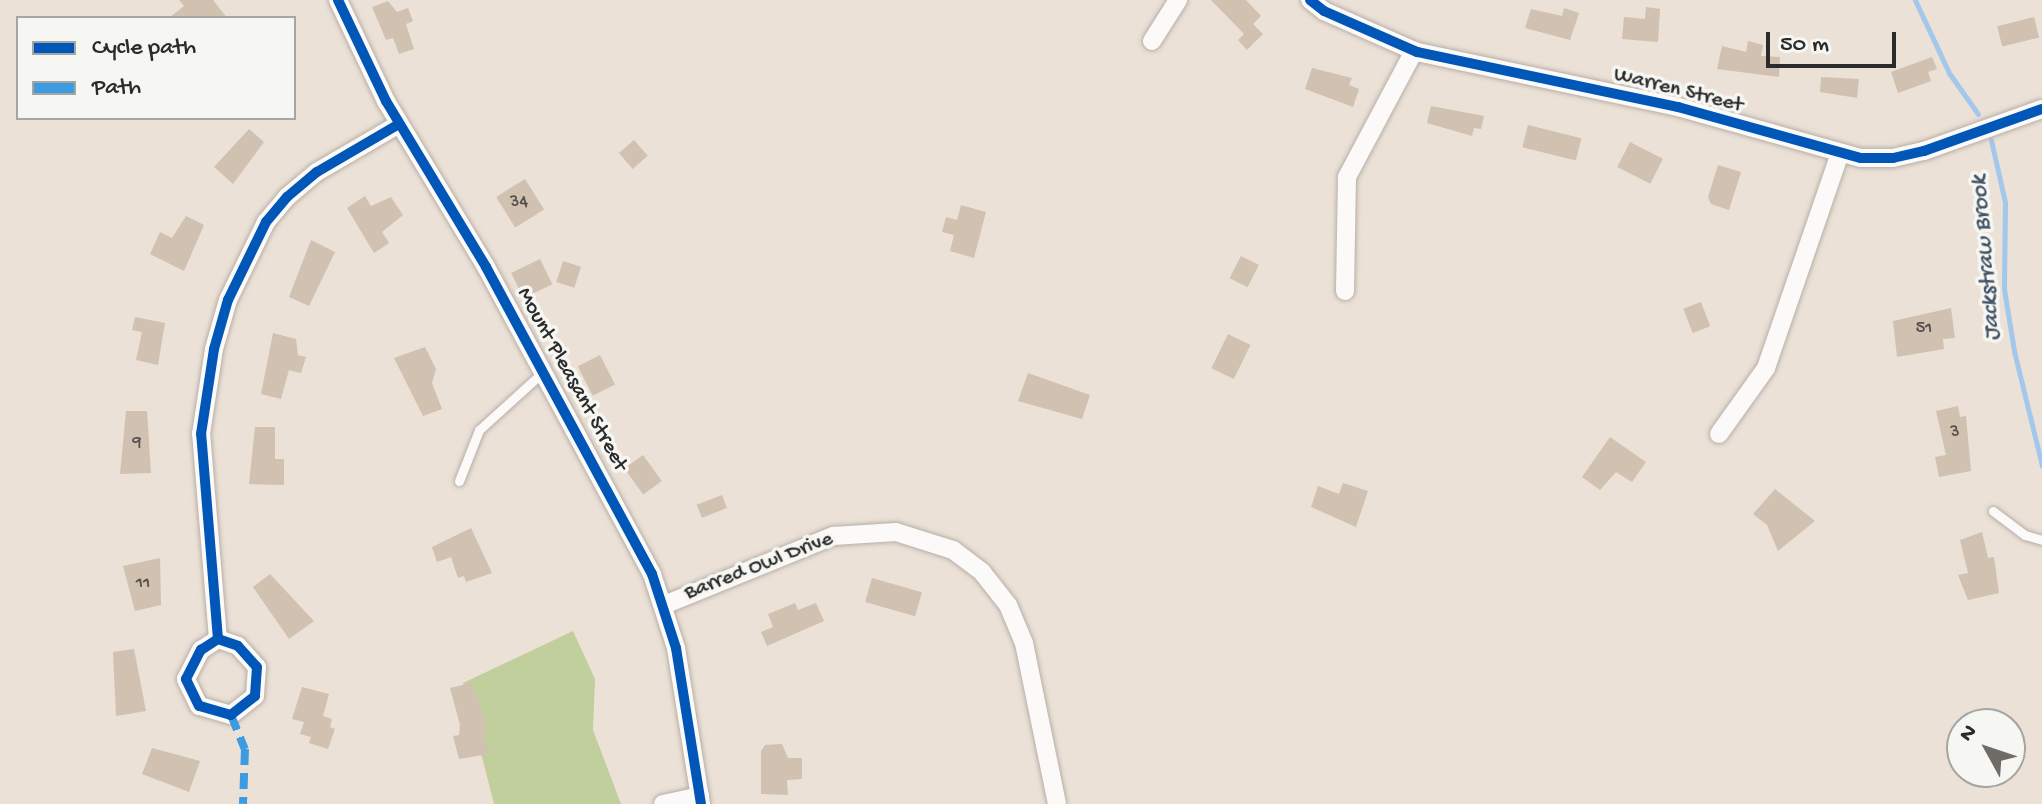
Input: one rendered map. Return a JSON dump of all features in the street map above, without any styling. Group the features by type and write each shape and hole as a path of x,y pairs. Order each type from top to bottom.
{"street":[{"name":"Mount Pleasant Street","path":"338,0 399,124 636,539 664,605 684,686 700,800"},
{"path":"1152,41 1178,0"},
{"name":"Warren Street","path":"1310,0 1324,11 1414,51 1678,107 1840,153 1893,158 2042,109"},
{"path":"1345,291 1347,177 1414,51"},
{"path":"218,639 201,434 214,349 228,300 266,222 287,197 317,172 399,124"},
{"path":"1719,434 1766,368 1840,153"},
{"name":"Barred Owl Drive","path":"664,605 833,536 896,532 953,550 982,572 1008,605 1024,643 1057,804"},
{"path":"218,639 238,646 257,667 255,696 231,715 199,706 186,679 201,650 218,639"},
{"path":"663,804 700,800"}],"lane":[{"path":"459,481 479,430 543,372"},
{"path":"1993,511 2025,535 2042,540"}],"green space":[{"path":"573,631 595,679 593,730 621,804 494,804 463,683"}],"building":[{"path":"179,0 213,0 225,16 172,16 184,6"},
{"path":"1211,0 1246,0 1261,16 1253,24 1263,34 1247,50 1238,40 1244,34"},
{"path":"388,1 397,12 408,8 413,21 406,24 414,49 399,54 393,38 386,40 372,7"},
{"path":"1646,7 1660,9 1658,42 1622,39 1624,17 1645,19"},
{"path":"1564,8 1579,13 1570,40 1525,28 1531,9 1562,16"},
{"path":"2034,17 2039,37 2002,47 1997,26"},
{"path":"1748,41 1763,45 1761,56 1780,57 1779,77 1717,69 1722,46 1746,52"},
{"path":"1932,57 1937,69 1928,72 1931,81 1898,93 1891,72"},
{"path":"1312,68 1352,78 1349,85 1359,89 1353,107 1305,89"},
{"path":"1821,77 1859,79 1857,98 1820,92"},
{"path":"1431,106 1484,116 1481,129 1474,128 1472,136 1427,123"},
{"path":"1528,125 1581,138 1576,161 1522,147"},
{"path":"249,129 264,142 233,184 214,167"},
{"path":"634,140 648,156 633,169 619,153"},
{"path":"1630,142 1663,159 1650,184 1617,167"},
{"path":"1718,165 1741,172 1729,210 1711,204 1708,197"},
{"path":"525,179 544,210 515,228 496,197"},
{"path":"365,196 371,206 391,197 403,215 382,232 389,243 374,253 347,208"},
{"path":"961,205 986,212 974,258 950,251 954,235 942,232 946,217 957,220"},
{"path":"186,216 204,225 184,271 150,254 160,232 172,238"},
{"path":"311,240 335,252 309,306 289,297"},
{"path":"1241,256 1259,265 1247,287 1230,278"},
{"path":"540,259 552,284 524,298 511,273"},
{"path":"563,261 581,267 574,288 556,282"},
{"path":"1701,302 1710,326 1693,333 1683,309"},
{"path":"1951,308 1955,338 1943,339 1944,349 1897,357 1893,321"},
{"path":"135,317 165,323 158,365 136,360 142,332 132,330"},
{"path":"273,333 296,339 298,355 306,357 301,373 289,370 281,399 261,394"},
{"path":"1228,334 1250,345 1234,379 1211,368"},
{"path":"425,347 436,369 432,383 442,409 423,416 394,358"},
{"path":"600,355 615,384 593,396 578,366"},
{"path":"1028,373 1090,395 1082,419 1018,401"},
{"path":"1958,406 1960,417 1966,416 1971,471 1939,477 1935,457 1946,455 1936,411"},
{"path":"126,411 147,411 151,473 120,474"},
{"path":"255,427 275,427 275,459 284,459 284,485 249,484"},
{"path":"1610,437 1646,462 1632,482 1616,472 1600,490 1582,477"},
{"path":"643,455 662,481 643,494 624,469"},
{"path":"1343,483 1368,491 1356,527 1311,507 1318,486 1339,494"},
{"path":"1775,489 1815,521 1778,551 1767,525 1753,514"},
{"path":"722,495 727,508 702,518 697,505"},
{"path":"471,528 492,573 466,582 464,576 458,578 451,557 437,562 432,547"},
{"path":"1982,532 1988,558 1994,557 1999,593 1968,600 1958,575 1968,573 1960,540"},
{"path":"160,558 161,605 135,611 123,566"},
{"path":"270,574 314,621 289,639 253,587"},
{"path":"872,578 922,592 915,616 865,602"},
{"path":"795,603 798,610 816,603 824,621 767,646 761,632 773,627 768,614"},
{"path":"134,649 146,711 116,716 113,652"},
{"path":"471,683 488,729 483,730 489,754 459,759 453,736 459,735 460,725 450,688"},
{"path":"302,687 329,694 323,716 332,719 330,727 335,729 328,749 309,743 311,737 300,734 304,722 292,719"},
{"path":"782,744 788,758 802,758 802,779 787,780 788,795 761,794 761,751 765,745"},
{"path":"152,748 200,761 189,792 142,774"}],"waterway":[{"name":"Jackstraw Brook","path":"1915,0 1949,73 1978,114"},
{"name":"Jackstraw Brook","path":"1991,140 2005,202 2004,289 2014,351 2042,466"}],"marked path":[{"path":"231,715 245,749 243,804"}],"cycle path":[{"path":"338,0 386,101 486,267 652,574 676,648 701,804"},
{"path":"1310,0 1324,11 1417,52 1678,107 1861,158 1893,158 1924,151 2042,109"},
{"path":"218,639 238,646 257,667 255,696 231,715 199,706 186,679 201,650 218,639 201,434 214,349 228,300 266,222 287,197 317,172 399,124"}]}
